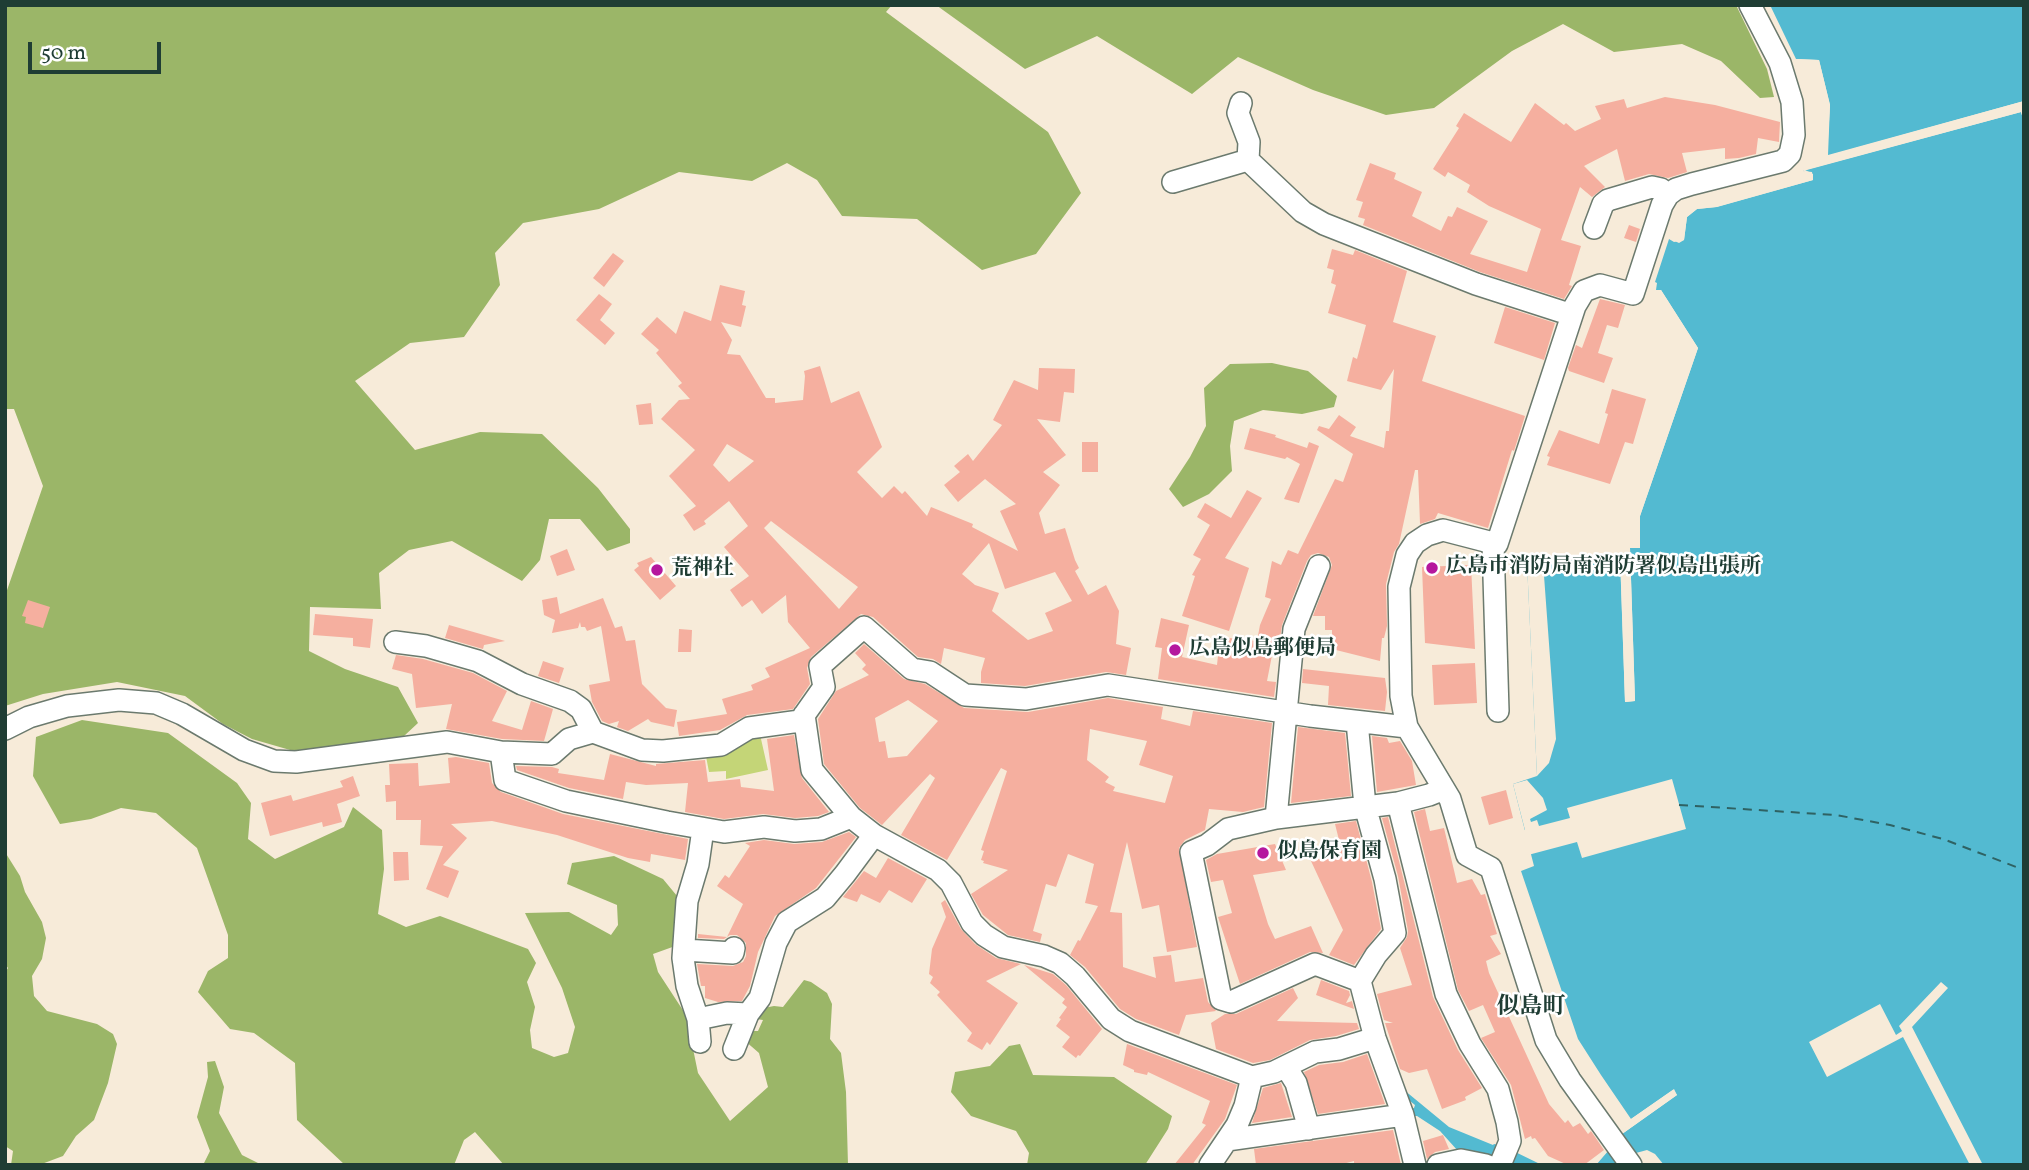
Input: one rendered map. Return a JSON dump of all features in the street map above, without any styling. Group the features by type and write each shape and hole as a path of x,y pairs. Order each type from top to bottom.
{"street":[{"path":"1625,1156 1570,1080 1546,1040 1491,868 1467,855 1450,799 1406,727 1401,696 1399,586 1407,555 1415,543 1427,535 1443,530 1497,544 1572,315 1584,291 1600,285 1633,294 1662,205 1668,195 1676,189 1692,184 1783,161 1790,154 1794,135 1792,102 1780,63 1750,5"},
{"path":"1241,103 1238,113 1249,142 1248,160 1303,212 1324,224 1476,284 1572,315"},
{"path":"1173,182 1248,160"},
{"path":"1594,228 1603,204 1608,200 1652,187 1661,189 1668,195"},
{"path":"1493,543 1498,711"},
{"path":"1276,818 1294,629 1320,566"},
{"path":"5,729 29,717 67,706 119,700 156,703 244,750 274,761 296,762 447,741 501,752 552,754 569,739 593,732 642,750 663,751 721,745 748,728 800,721 824,687 820,666 864,627 912,669 930,672 965,695 1026,699 1108,685 1287,713 1406,727"},
{"path":"395,642 426,646 478,661 522,684 570,701 581,709 593,732"},
{"path":"804,715 812,770 850,817 874,835 939,870 951,883 972,923 984,935 1003,947 1044,956 1060,963 1111,1019 1130,1031 1252,1077 1286,1067 1315,1052 1339,1049 1375,1038"},
{"path":"1357,722 1365,806 1385,879 1395,933 1376,955 1360,981 1375,1038 1403,1115 1415,1165"},
{"path":"501,752 505,780 566,801 703,829 724,832 764,827 795,831 821,829 850,817"},
{"path":"1360,981 1315,964 1231,1002 1221,999 1191,852 1207,845 1228,829 1276,818 1398,803 1444,789"},
{"path":"1398,803 1446,995 1470,1044 1498,1090 1510,1141 1504,1156"},
{"path":"700,1042 696,991 684,950 688,900 704,881 703,829"},
{"path":"734,1049 748,1014 760,998 776,943 787,922 825,898 874,835"},
{"path":"688,900 693,904 693,921"},
{"path":"684,950 726,956"},
{"path":"698,1019 727,1013 748,1014"},
{"path":"1286,1067 1296,1083 1309,1129"},
{"path":"1210,1165 1237,1125 1252,1077"},
{"path":"1227,1140 1403,1115"},
{"path":"1438,1165 1461,1160 1486,1165"}],"green space":[{"path":"5,5 892,5 886,12 1048,132 1081,193 1036,254 982,270 917,219 842,216 817,180 787,163 752,181 679,172 599,209 523,223 495,253 500,285 464,337 410,343 355,381 415,450 480,432 542,434 598,488 630,529 630,543 607,551 580,519 549,519 540,560 522,581 452,541 409,550 379,573 381,609 310,607 309,651 345,669 398,687 418,723 404,736 297,752 252,739 223,724 185,696 117,682 43,694 5,706 5,596 43,486 14,409 5,409"},
{"path":"936,5 1736,5 1767,69 1774,97 1760,98 1721,61 1682,44 1614,52 1563,24 1512,51 1434,108 1386,115 1313,90 1238,57 1192,94 1097,36 1025,69"},
{"path":"1272,363 1308,371 1337,396 1334,407 1302,414 1263,410 1234,421 1230,446 1232,471 1209,494 1183,507 1169,489 1206,426 1204,388 1230,364"},
{"path":"82,720 168,733 237,783 251,803 248,839 275,859 344,827 353,807 382,830 384,869 378,914 406,927 440,916 528,949 536,963 527,982 535,1007 530,1030 532,1048 554,1057 568,1053 575,1027 562,988 525,913 569,912 611,935 618,925 617,905 567,884 572,863 614,856 663,879 682,902 678,945 653,954 658,972 686,1015 698,1073 730,1121 768,1087 759,1053 744,1040 753,1031 758,1031 763,1020 756,1019 764,1008 783,1007 804,980 811,982 827,993 832,1004 830,1039 841,1053 846,1092 848,1165 504,1165 475,1132 464,1140 454,1165 345,1165 297,1120 295,1063 254,1033 230,1029 198,992 208,971 228,958 228,935 197,848 156,813 121,808 91,819 60,824 33,776 36,737"},
{"path":"759,730 768,770 726,779 726,771 709,772 705,751"},
{"path":"5,852 42,922 46,938 42,959 32,976 34,996 47,1011 97,1024 113,1034 117,1044 108,1083 94,1120 76,1136 63,1156 39,1165 11,1165 13,1151 5,1146 5,973 8,968 5,964"},
{"path":"1020,1044 1033,1075 1114,1077 1172,1116 1168,1129 1145,1165 1027,1165 1029,1153 1016,1131 971,1116 951,1092 955,1072 990,1066 1009,1046"},
{"path":"215,1061 224,1087 219,1113 242,1155 262,1165 203,1165 210,1151 197,1117 208,1077 207,1062"}],"water":[{"path":"1770,5 2024,5 2024,101 1827,156 1830,105 1819,60 1796,59"},
{"path":"2021,112 2024,122 2024,1165 1664,1165 1655,1154 1647,1150 1636,1153 1634,1151 1616,1165 1596,1165 1609,1150 1625,1139 1622,1134 1677,1095 1673,1090 1631,1119 1578,1039 1521,871 1534,866 1513,784 1537,776 1527,563 1620,557 1625,702 1635,701 1630,548 1640,547 1640,516 1698,348 1661,290 1656,290 1655,282 1669,239 1674,242 1684,240 1687,217 1697,209 1717,207 1813,180 1812,172 1803,171"},
{"path":"1398,1085 1449,1127 1493,1145 1503,1146 1542,1165 1501,1165 1458,1151 1440,1131 1417,1116 1406,1116 1405,1110 1414,1108 1415,1105 1396,1090"}],"pier":[{"path":"1796,59 1819,60 1830,105 1828,155 2024,101 2024,105 1827,159 1824,156 1826,105 1816,63 1796,63"},
{"path":"2024,110 2024,122 2021,112 1805,170 1813,174 1813,180 1716,207 1697,209 1687,217 1684,240 1679,243 1668,238 1669,235 1681,238 1684,216 1695,206 1716,203 1810,177 1803,174 1803,167"},
{"path":"1661,290 1698,348 1640,516 1640,548 1630,548 1635,701 1625,702 1620,553 1623,557 1629,698 1632,698 1627,547 1636,544 1637,515 1694,348 1659,293 1653,293"},
{"path":"1543,562 1556,739 1549,763 1537,776 1527,563"},
{"path":"1672,779 1686,829 1582,858 1577,842 1528,855 1522,831 1525,830 1513,784 1527,780 1543,798 1547,810 1530,819 1531,822 1537,820 1539,826 1570,818 1567,808"},
{"path":"1941,982 1948,988 1912,1027 1983,1165 1970,1165 1903,1037 1827,1077 1809,1042 1880,1004 1896,1035 1902,1031 1899,1026"},
{"path":"1674,1089 1677,1095 1622,1134 1620,1131 1641,1117 1631,1123 1631,1119"}],"building":[{"path":"1665,97 1715,105 1780,122 1779,142 1758,138 1756,154 1739,158 1725,159 1725,148 1682,153 1687,172 1668,178 1649,174 1625,181 1617,149 1584,166 1605,187 1592,197 1580,187 1561,240 1581,246 1569,285 1572,286 1564,299 1480,272 1363,225 1365,219 1358,217 1363,202 1356,200 1370,163 1396,173 1394,179 1422,192 1412,216 1441,231 1448,216 1452,217 1457,207 1488,221 1470,254 1527,272 1541,229 1489,206 1467,192 1470,185 1448,172 1445,177 1433,169 1459,128 1456,126 1464,113 1511,142 1535,103 1575,131 1601,119 1595,106 1624,99 1627,108"},
{"path":"1629,225 1640,229 1636,242 1624,238"},
{"path":"1332,249 1353,255 1355,250 1407,271 1393,322 1436,336 1422,381 1525,416 1488,528 1438,513 1435,519 1420,524 1418,470 1415,470 1399,544 1394,552 1386,584 1387,626 1382,638 1380,661 1332,649 1332,630 1325,630 1325,616 1313,616 1332,565 1329,557 1318,553 1311,555 1307,561 1282,625 1279,646 1274,645 1267,681 1276,682 1274,697 1158,679 1162,648 1155,647 1161,618 1189,625 1182,657 1217,665 1220,637 1257,641 1260,625 1271,599 1265,597 1272,561 1281,565 1288,550 1298,554 1335,479 1343,482 1353,454 1317,430 1319,426 1329,429 1339,415 1356,427 1350,436 1384,448 1386,431 1389,431 1394,369 1381,390 1347,381 1353,357 1357,359 1366,325 1328,313 1336,285 1331,283 1334,270 1327,268"},
{"path":"613,253 624,261 604,287 593,278"},
{"path":"720,285 745,291 742,305 746,306 741,327 721,322 732,340 727,354 740,355 766,398 775,398 775,403 803,400 804,371 820,366 831,403 859,391 882,447 857,472 882,498 894,486 902,494 905,491 927,516 931,507 973,524 972,527 1018,551 1000,511 1016,504 985,479 958,502 944,485 960,472 954,466 968,454 973,461 1002,425 993,420 1014,380 1038,390 1039,368 1075,369 1074,393 1064,392 1060,422 1037,419 1066,455 1043,472 1060,485 1039,513 1045,534 1065,528 1079,568 1075,571 1088,595 1106,585 1119,611 1116,644 1131,648 1126,675 1106,672 1025,686 981,683 985,658 944,648 941,664 933,659 918,657 873,617 861,614 811,657 807,668 810,684 793,709 747,715 720,730 679,736 677,722 727,714 722,699 753,690 751,685 770,677 765,668 810,648 788,622 786,595 762,614 752,600 742,607 730,590 749,576 724,547 748,526 729,501 704,521 706,524 694,531 683,515 696,506 669,476 695,450 661,419 679,400 690,399 678,386 682,383 656,353 659,350 641,334 657,317 676,334 684,311 711,321","holes":["727,444 754,461 729,482 713,465","771,521 858,587 839,609 764,528","989,543 1005,589 1055,572 1072,601 1045,613 1053,631 1028,640 992,611 999,593 975,585 962,574"]},
{"path":"599,294 612,304 600,320 615,333 605,345 576,320"},
{"path":"1600,299 1625,305 1618,328 1607,325 1598,353 1613,358 1604,383 1569,371 1568,368 1576,345 1582,348"},
{"path":"1505,307 1555,323 1544,360 1494,343"},
{"path":"1612,389 1646,399 1633,444 1625,442 1610,484 1547,465 1550,457 1547,456 1559,430 1599,444"},
{"path":"651,403 653,424 639,425 636,405"},
{"path":"1250,428 1307,448 1309,442 1319,446 1299,503 1284,499 1300,464 1287,457 1285,459 1244,449"},
{"path":"1082,442 1098,442 1098,472 1082,472"},
{"path":"1247,490 1262,498 1225,558 1249,568 1229,631 1182,616 1195,576 1192,575 1201,559 1193,555 1210,525 1197,517 1205,503 1231,518"},
{"path":"567,549 575,570 557,576 550,556"},
{"path":"651,557 676,586 660,600 634,570 639,566 637,563"},
{"path":"1471,565 1475,649 1425,643 1422,567"},
{"path":"557,597 560,614 603,598 615,628 622,626 626,641 635,640 642,684 666,708 677,710 674,727 648,719 628,731 617,727 619,721 609,724 602,721 592,702 589,685 610,681 601,626 587,631 585,627 581,627 580,622 578,628 552,633 555,620 544,615 542,600"},
{"path":"28,600 50,607 43,628 25,623 26,617 22,616"},
{"path":"315,614 373,619 370,648 353,646 353,638 313,635"},
{"path":"449,625 505,641 484,645 483,649 445,638"},
{"path":"679,629 692,630 691,652 678,652"},
{"path":"864,644 904,679 925,684 964,708 1028,712 1108,698 1163,707 1161,719 1190,726 1193,711 1272,723 1264,807 1243,812 1209,809 1205,830 1185,840 1179,848 1197,947 1167,952 1159,905 1142,909 1127,842 1110,912 1122,913 1123,967 1156,978 1153,957 1171,955 1175,982 1203,978 1208,1002 1216,1011 1186,1015 1179,1035 1136,1019 1120,1009 1085,967 1070,955 1098,906 1085,903 1094,864 1068,854 1056,887 1046,884 1033,931 1042,934 1040,942 1008,935 983,915 971,894 1008,870 983,863 981,860 984,851 981,850 1007,771 1001,768 947,860 901,835 935,778 930,774 882,825 860,808 824,764 818,719 836,691 869,675 862,669 866,665 855,653","holes":["908,700 938,721 907,756 888,758 885,741 879,742 875,718","1090,729 1147,741 1139,765 1173,776 1165,803 1113,791 1115,787 1105,782 1109,777 1087,760"]},
{"path":"396,655 423,659 473,673 507,691 492,721 522,730 531,701 553,709 544,741 502,739 446,729 452,704 416,708 412,674 392,669"},
{"path":"543,661 564,668 559,683 538,676"},
{"path":"1475,663 1477,703 1434,705 1432,665"},
{"path":"1303,669 1385,678 1385,711 1328,705 1329,686 1302,683"},
{"path":"1298,727 1345,733 1351,796 1291,803"},
{"path":"794,735 802,778 829,812 795,818 763,814 724,819 685,812 688,783 646,785 626,782 623,799 569,788 517,770 516,766 552,767 559,769 558,773 604,780 610,754 656,766 705,760 708,782 740,779 741,787 774,791 767,739"},
{"path":"1372,736 1387,738 1389,743 1400,741 1412,761 1416,785 1377,792"},
{"path":"448,758 489,763 492,783 501,792 563,814 688,839 685,860 651,854 650,862 628,858 557,835 492,821 451,824 467,838 443,865 459,871 448,898 426,889 443,846 420,845 421,820 396,820 396,801 386,802 385,785 390,785 389,764 418,763 419,786 450,783"},
{"path":"353,776 360,796 337,804 342,822 323,827 322,822 270,836 261,803 291,795 293,801 343,787 340,781"},
{"path":"1506,790 1513,818 1489,825 1481,797"},
{"path":"1425,809 1430,831 1444,828 1457,883 1472,879 1481,895 1485,894 1497,934 1490,936 1501,954 1486,961 1489,973 1549,1104 1565,1123 1568,1120 1573,1127 1580,1123 1588,1134 1591,1131 1604,1150 1584,1165 1568,1165 1548,1156 1535,1138 1532,1139 1531,1136 1525,1139 1511,1085 1481,1038 1495,1032 1483,1005 1469,1011 1458,990 1414,812"},
{"path":"1388,817 1433,997 1458,1050 1482,1088 1465,1097 1466,1100 1442,1109 1427,1069 1409,1073 1400,1069 1385,1023 1393,1023 1384,1020 1377,994 1412,985 1400,948 1408,931 1398,876 1382,818"},
{"path":"1356,821 1381,929 1354,965 1329,955 1343,930 1311,861 1339,854 1336,845 1340,844 1335,824"},
{"path":"849,832 856,837 816,888 775,916 758,952 750,986 742,1001 718,1002 705,998 705,986 701,986 697,964 733,966 743,962 746,943 737,935 727,937 743,904 717,886 725,875 729,878 750,846 745,843 764,840 794,844 822,842"},
{"path":"1275,844 1286,870 1253,875 1268,924 1275,939 1311,926 1323,953 1310,952 1240,984 1218,917 1232,913 1223,880 1211,882 1206,860 1217,854"},
{"path":"393,852 408,852 409,880 394,881"},
{"path":"888,858 927,879 912,903 889,890 880,903 861,894 857,902 843,897 864,871 876,878"},
{"path":"945,900 961,929 975,944 996,958 1021,964 986,981 1018,1003 990,1045 987,1042 982,1050 967,1041 972,1033 937,995 940,992 930,983 933,977 929,974 932,949 946,917 941,903"},
{"path":"698,934 727,937 698,938"},
{"path":"1024,965 1053,974 1066,985 1102,1029 1080,1056 1076,1058 1062,1047 1070,1037 1056,1026 1067,1007 1062,1003 1065,999"},
{"path":"1321,980 1349,991 1346,1003 1352,1001 1354,1009 1316,995"},
{"path":"1293,988 1298,998 1277,1021 1357,1023 1359,1029 1310,1040 1270,1060 1253,1063 1216,1049 1211,1023 1225,1014 1236,1014"},
{"path":"1127,1044 1237,1085 1225,1119 1192,1165 1174,1165 1206,1125 1202,1123 1210,1101 1148,1072 1147,1075 1134,1072 1123,1065"},
{"path":"1367,1054 1385,1104 1318,1114 1304,1072 1319,1065 1343,1062"},
{"path":"1281,1083 1292,1117 1252,1123 1263,1088"},
{"path":"1393,1130 1401,1165 1354,1165 1354,1161 1339,1165 1256,1165 1254,1149"},
{"path":"1443,1135 1449,1149 1435,1152 1427,1159 1423,1141"}],"ferry route":[{"path":"1679,805 1836,815 1890,825 1943,839 2024,870"}],"place":[{"name":"広島市消防局南消防署似島出張所","path":"1432,568"},
{"name":"荒神社","path":"657,570"},
{"name":"広島似島郵便局","path":"1175,650"},
{"name":"似島保育園","path":"1263,853"}],"district":[{"name":"似島町","path":"1531,1009"}]}
